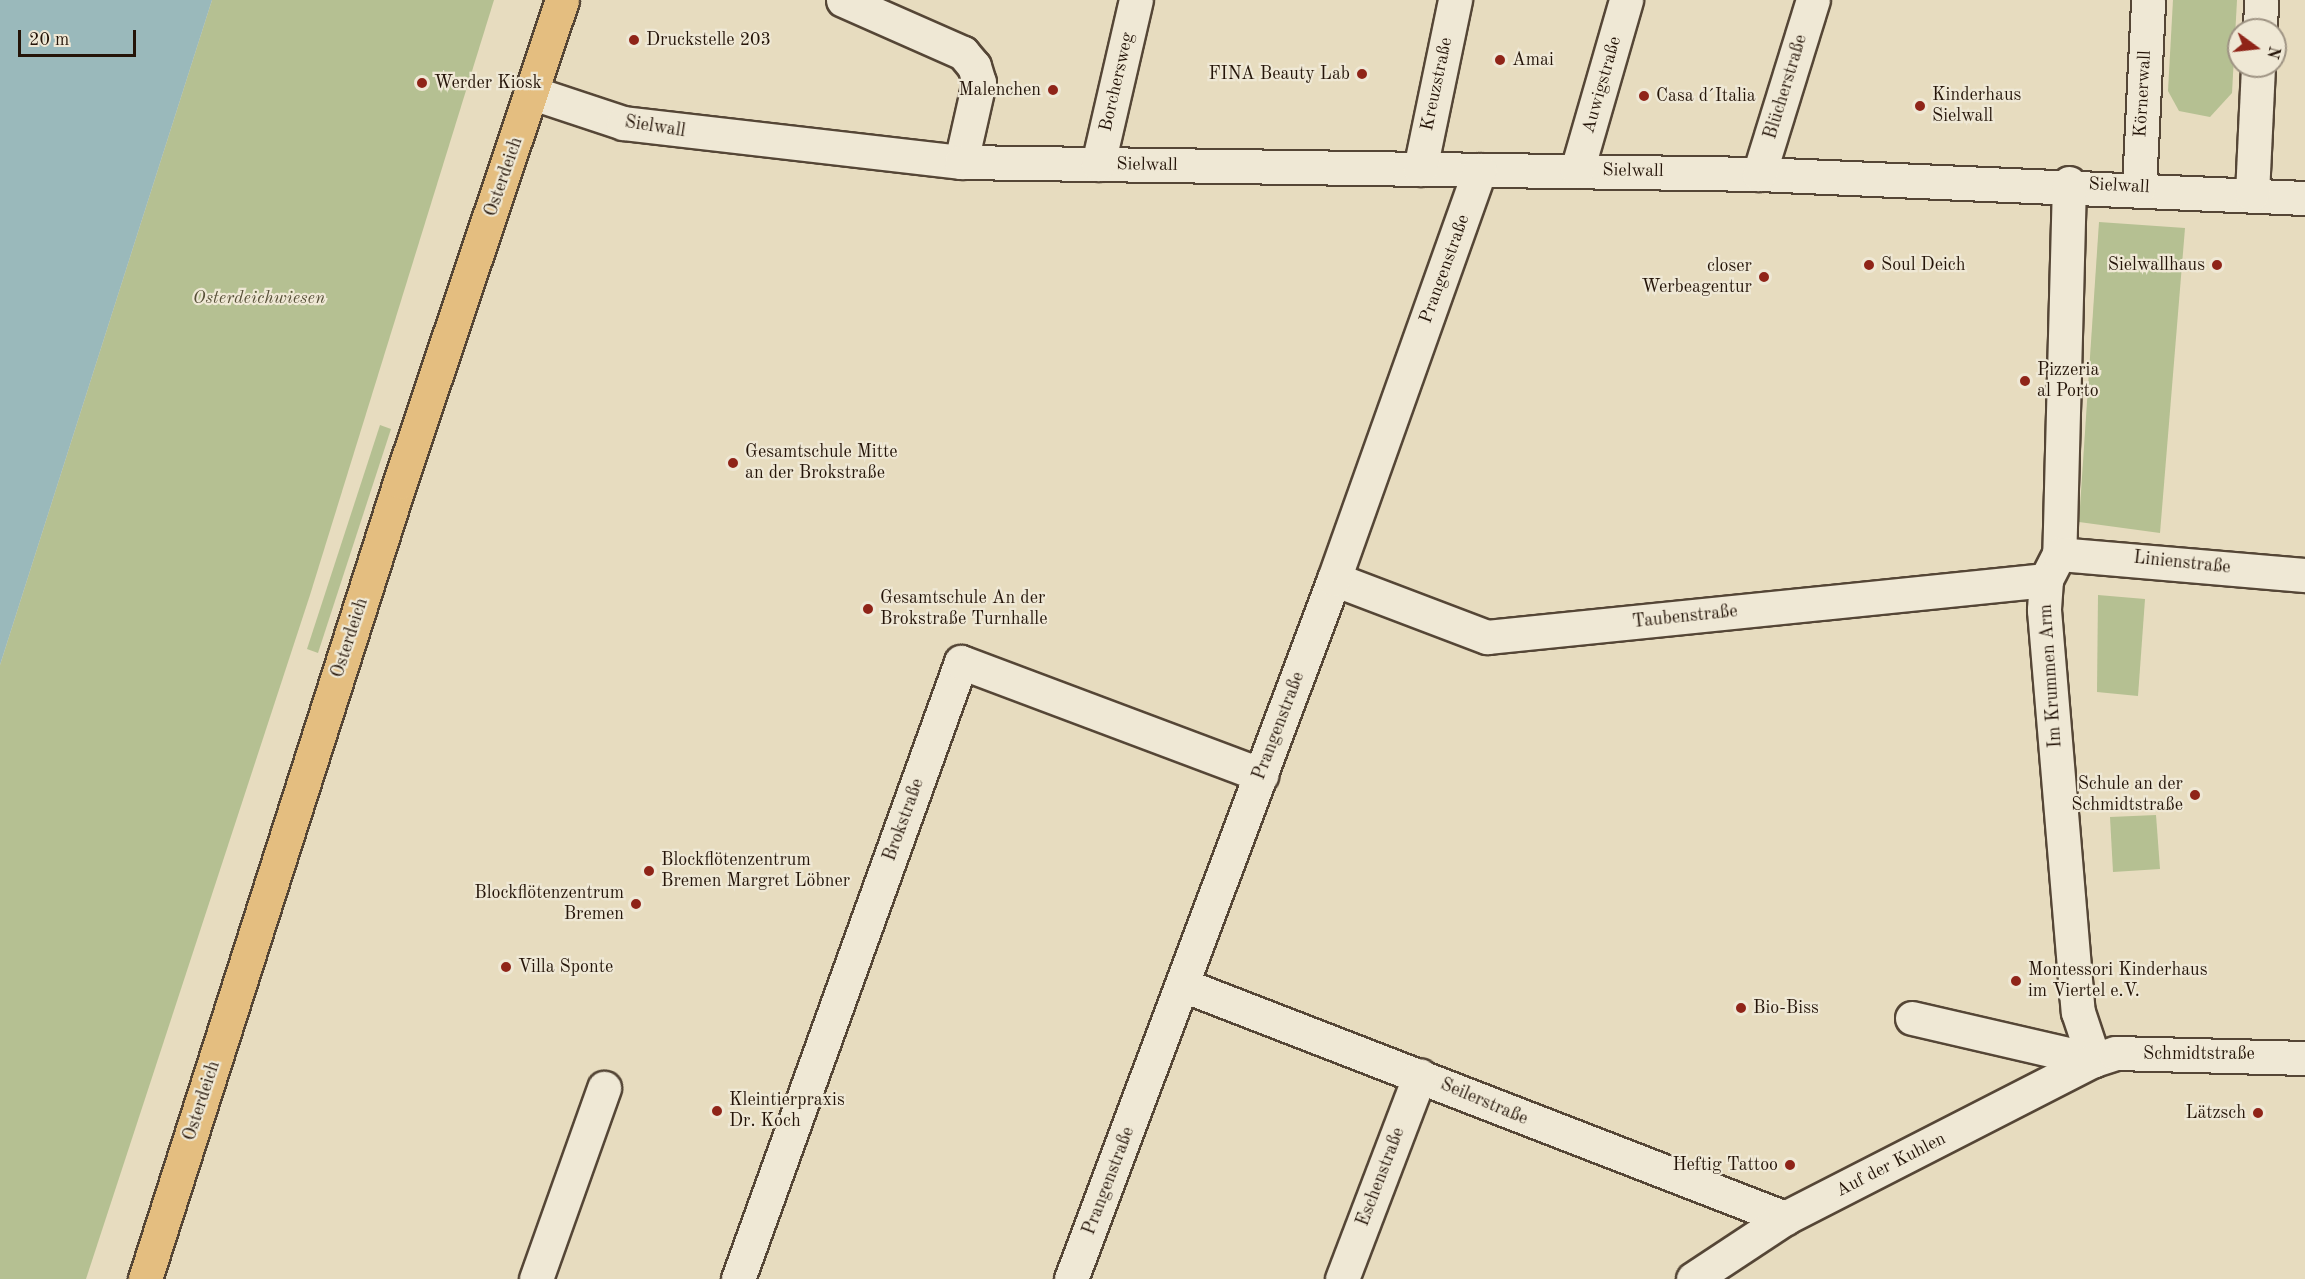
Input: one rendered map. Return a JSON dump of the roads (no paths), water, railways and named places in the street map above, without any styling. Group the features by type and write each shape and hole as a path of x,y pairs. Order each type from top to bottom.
{"main road":[{"name":"Osterdeich","path":"145,1279 400,482 533,93 562,0"}],"street":[{"path":"843,0 963,53 974,66 979,82 961,162"},
{"name":"Borchersweg","path":"1098,164 1136,0"},
{"name":"Kreuzstraße","path":"1420,169 1455,0"},
{"name":"Auwigstraße","path":"1577,170 1626,0"},
{"name":"Blücherstraße","path":"1760,174 1813,0"},
{"name":"Körnerwall","path":"2139,187 2148,0"},
{"path":"2252,194 2257,78"},
{"name":"Sielwall","path":"533,93 623,123 961,162 1760,174 2069,183 2305,198"},
{"name":"Prangenstraße","path":"1071,1279 1334,579 1480,170"},
{"name":"Im Krummen Arm","path":"2069,183 2052,567 2078,1012 2094,1060"},
{"name":"Taubenstraße","path":"1334,579 1487,637 2052,567"},
{"name":"Linienstraße","path":"2052,567 2305,575"},
{"name":"Brokstraße","path":"738,1279 961,662 1261,775"},
{"name":"Seilerstraße","path":"1183,985 1785,1218"},
{"path":"1912,1018 2094,1060"},
{"name":"Schmidtstraße","path":"2094,1060 2115,1053 2305,1058"},
{"name":"Auf der Kuhlen","path":"1693,1279 1785,1218 2094,1060"},
{"name":"Eschenstraße","path":"1342,1279 1420,1075"},
{"path":"536,1279 604,1088"}],"water":[{"path":"0,0 212,0 0,665"}],"place":[{"name":"Druckstelle 203","path":"634,40"},
{"name":"Amai","path":"1500,60"},
{"name":"FINA Beauty Lab","path":"1362,74"},
{"name":"Werder Kiosk","path":"422,83"},
{"name":"Malenchen","path":"1053,90"},
{"name":"Casa d´Italia","path":"1644,96"},
{"name":"Kinderhaus Sielwall","path":"1920,106"},
{"name":"Soul Deich","path":"1869,265"},
{"name":"Sielwallhaus","path":"2217,265"},
{"name":"closer Werbeagentur","path":"1764,277"},
{"name":"Pizzeria al Porto","path":"2025,381"},
{"name":"Gesamtschule Mitte an der Brokstraße","path":"733,463"},
{"name":"Gesamtschule An der Brokstraße Turnhalle","path":"868,609"},
{"name":"Schule an der Schmidtstraße","path":"2195,795"},
{"name":"Blockflötenzentrum Bremen Margret Löbner","path":"649,871"},
{"name":"Blockflötenzentrum Bremen","path":"636,904"},
{"name":"Villa Sponte","path":"506,967"},
{"name":"Montessori Kinderhaus im Viertel e.V.","path":"2016,981"},
{"name":"Bio-Biss","path":"1741,1008"},
{"name":"Kleintierpraxis Dr. Koch","path":"717,1111"},
{"name":"Lätzsch","path":"2258,1113"},
{"name":"Heftig Tattoo","path":"1790,1165"}],"park label":[{"name":"Osterdeichwiesen","path":"259,298"}]}
